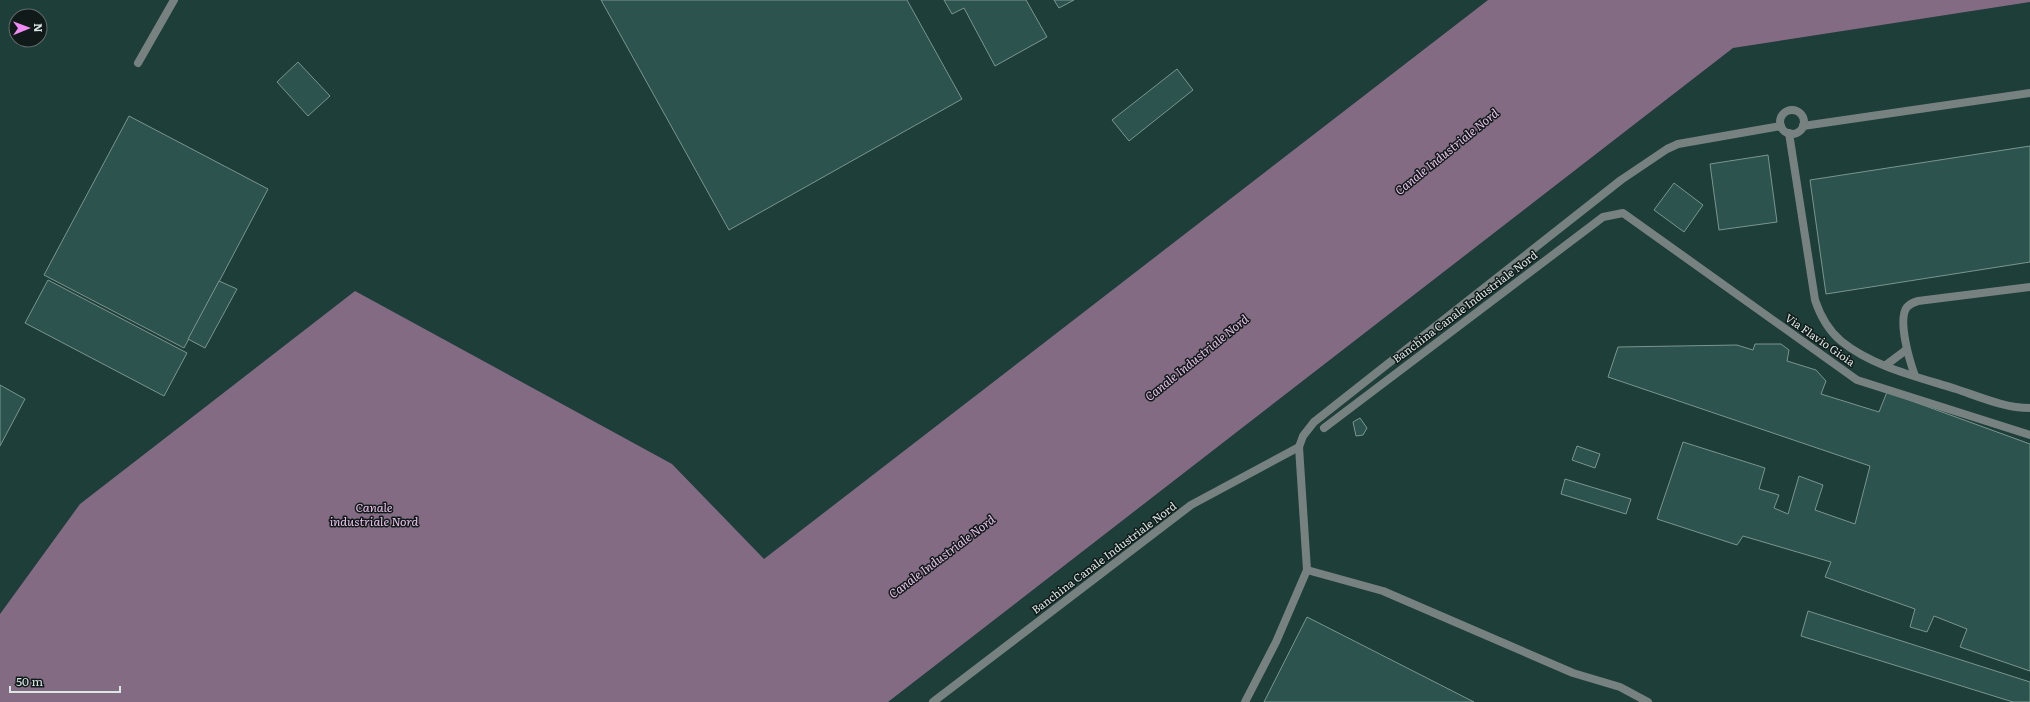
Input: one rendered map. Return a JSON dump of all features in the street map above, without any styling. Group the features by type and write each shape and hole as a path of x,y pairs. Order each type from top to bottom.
{"street":[{"path":"138,62 174,0"},
{"path":"1803,126 1801,115 1790,110 1781,116 1781,126 1784,131 1789,133 1798,132 1803,126 2030,93"},
{"path":"1245,702 1276,642 1307,570 1298,447 1303,436 1314,422 1621,180 1667,149 1678,144 1781,126"},
{"path":"1789,133 1818,310 1828,327 1842,341 1886,365 1999,403 2030,408"},
{"name":"Banchina Canale Industriale Nord","path":"1324,428 1603,217 1623,213"},
{"name":"Via Flavio Gioia","path":"1623,213 1858,380 2030,435"},
{"path":"1915,376 1906,350 1905,311 1914,302 2030,287"},
{"path":"1886,365 1906,350"},
{"name":"Banchina Canale Industriale Nord","path":"933,702 1191,505 1298,447"},
{"path":"1307,570 1383,590 1573,673 1620,687 1648,702"}],"shaded area":[{"path":"0,0 1488,0 764,560 672,464 80,504 0,614"},
{"path":"2030,2 2030,702 888,702 1733,48"}],"water":[{"name":"Canale industriale Nord","path":"1488,0 2030,0 2030,2 1733,48 888,702 0,702 0,614 80,504 355,291 672,464 764,559"}],"building":[{"path":"601,0 907,0 962,99 729,230"},
{"path":"944,0 1026,0 1047,37 995,66 964,8 952,14"},
{"path":"1054,0 1074,0 1059,8"},
{"path":"298,62 330,96 308,116 277,82"},
{"path":"1177,69 1193,90 1129,141 1112,120"},
{"path":"129,116 268,189 184,348 44,275"},
{"path":"2030,146 2030,262 1826,294 1810,180"},
{"path":"1768,155 1777,222 1719,230 1710,164"},
{"path":"1674,183 1703,205 1684,232 1654,210"},
{"path":"48,280 187,353 164,396 25,323"},
{"path":"219,281 237,289 205,348 188,339"},
{"path":"1755,344 1781,344 1789,350 1787,361 1816,370 1826,381 1821,394 1879,412 1887,392 2030,444 2030,671 1960,647 1967,629 1934,616 1927,632 1910,627 1915,609 1825,577 1831,562 1743,536 1737,545 1657,519 1683,442 1765,468 1759,489 1779,495 1774,508 1788,514 1799,476 1823,485 1815,510 1855,524 1870,466 1608,377 1618,347 1737,345 1753,350"},
{"path":"0,385 25,399 0,446"},
{"path":"1360,418 1367,428 1363,435 1356,436 1353,422"},
{"path":"1577,446 1600,454 1595,468 1572,460"},
{"path":"1565,479 1631,499 1626,514 1561,494"},
{"path":"1808,611 2030,682 2030,702 2013,702 1801,636"},
{"path":"1307,617 1474,702 1264,702"}],"water label":[{"name":"Canale Industriale Nord","path":"1447,152"},
{"name":"Canale Industriale Nord","path":"1197,358"},
{"name":"Canale Industriale Nord","path":"942,557"}]}
